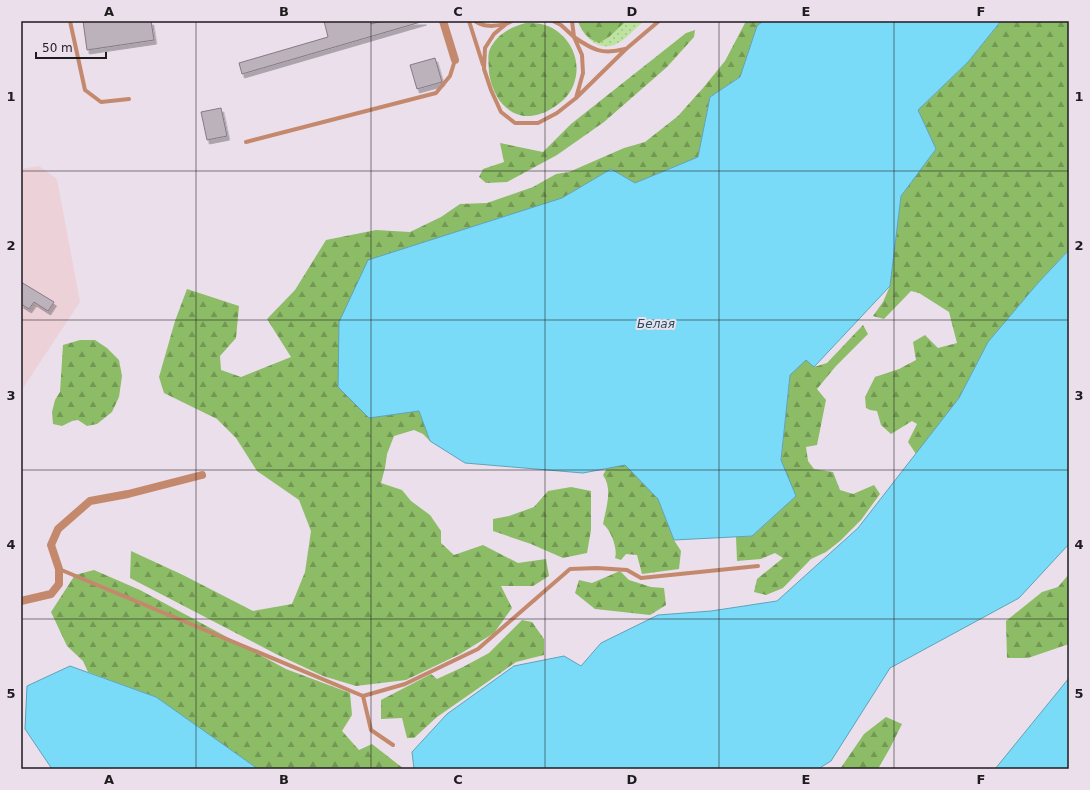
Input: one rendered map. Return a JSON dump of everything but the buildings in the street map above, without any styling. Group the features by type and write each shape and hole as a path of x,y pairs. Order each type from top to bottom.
{"street":[{"path":"442,21 455,60"},
{"path":"21,601 51,594 59,584 59,569 51,545 58,529 90,501 128,494 202,474"}],"lane":[{"path":"70,21 86,90 101,102 129,99"},
{"path":"469,21 491,90 501,112 515,123 538,123 557,113 576,98 626,49 659,21"},
{"path":"475,21 481,25 492,26 506,24"},
{"path":"484,69 485,48 494,34 512,21"},
{"path":"553,21 561,25 588,47 600,51 612,52 626,49"},
{"path":"572,21 574,37 582,55 583,73 576,98"},
{"path":"246,142 436,92 450,76 455,60"},
{"path":"59,569 363,696 405,684 478,649 570,569 597,568 627,570 641,578 758,566"},
{"path":"363,696 371,730 393,745"}],"shaded area":[{"path":"39,166 57,179 80,302 21,391 21,169"}],"green space":[{"path":"578,21 644,21 622,41 614,45 602,46 596,44 583,32"},
{"path":"578,21 625,21 609,37 599,43 586,35 581,29"},
{"path":"746,21 763,21 757,26 740,77 710,97 698,157 635,183 611,169 562,198 369,418 419,410 430,441 423,434 414,430 394,436 387,454 381,483 402,490 411,501 430,515 441,531 441,543 454,555 483,545 518,563 546,559 549,576 533,586 501,586 512,608 494,633 460,654 406,680 356,686 323,676 276,654 130,578 131,551 183,575 253,611 292,604 305,572 311,531 299,500 257,471 236,438 217,419 164,393 159,377 175,321 187,289 239,306 236,338 220,356 221,370 241,377 291,357 267,319 295,290 326,240 376,230 410,232 441,217 460,204 487,203 533,187 556,174 569,172 624,148 645,142 678,116 703,88 725,61"},
{"path":"1001,21 1069,21 1069,250 1038,283 988,342 959,398 916,454 908,442 917,424 912,421 891,434 881,425 877,411 866,408 865,397 875,377 899,369 916,360 913,342 925,335 938,348 957,343 949,312 919,293 911,291 884,319 873,316 883,302 890,286 901,196 936,149 918,110 968,62"},
{"path":"526,23 550,27 564,37 570,44 574,53 577,71 574,85 563,100 551,109 529,116 519,115 502,104 492,85 488,61 490,49 496,39 510,29"},
{"path":"695,30 694,37 667,67 604,122 557,155 507,182 486,183 479,177 483,169 504,162 500,143 543,152 571,124 686,33"},
{"path":"863,325 868,334 836,366 817,389 826,400 817,445 806,447 808,461 814,469 833,472 840,490 853,494 874,485 880,494 861,520 840,541 826,552 811,559 783,588 766,595 754,592 757,579 783,558 775,553 761,559 737,561 736,537 752,536 796,496 781,461 790,375 806,359 814,367 827,363"},
{"path":"80,340 95,340 107,348 119,360 122,376 119,397 112,412 97,424 87,426 78,420 62,426 53,424 52,412 55,400 60,392 63,345"},
{"path":"625,464 658,499 674,540 681,551 679,569 642,574 637,555 626,554 621,560 615,558 616,550 613,540 609,531 603,524 607,505 608,486 603,475 607,468"},
{"path":"571,487 591,491 591,530 587,553 563,558 531,544 493,531 493,519 509,516 534,507 548,491"},
{"path":"94,570 140,590 286,669 350,693 352,715 342,731 359,750 372,744 404,769 258,769 156,697 88,672 83,661 67,646 51,612 75,575"},
{"path":"620,571 629,580 651,587 664,588 666,605 650,615 595,609 575,593 579,580 592,583"},
{"path":"1069,574 1069,644 1028,658 1007,658 1006,621 1042,592 1058,587"},
{"path":"522,620 532,622 544,639 544,655 516,662 437,717 414,738 407,738 402,718 381,719 381,700 431,674 437,679 489,653"},
{"path":"886,717 902,724 878,769 840,769 864,734"}],"water":[{"name":"Белая","path":"763,21 1001,21 968,62 918,110 936,149 901,196 890,286 814,367 806,360 790,375 781,460 796,496 752,536 674,540 658,499 625,465 583,473 465,463 430,441 419,411 369,418 338,387 339,322 368,260 562,198 611,169 635,183 698,157 710,97 740,77 757,26"},
{"path":"1069,250 1069,544 1019,598 890,668 831,761 818,769 414,769 412,752 447,714 514,666 564,656 581,666 601,643 658,615 711,611 777,601 858,528 959,398 988,342 1038,283"},
{"path":"70,666 156,697 258,769 52,769 25,729 27,686"},
{"path":"1069,678 1069,769 995,769"}]}
